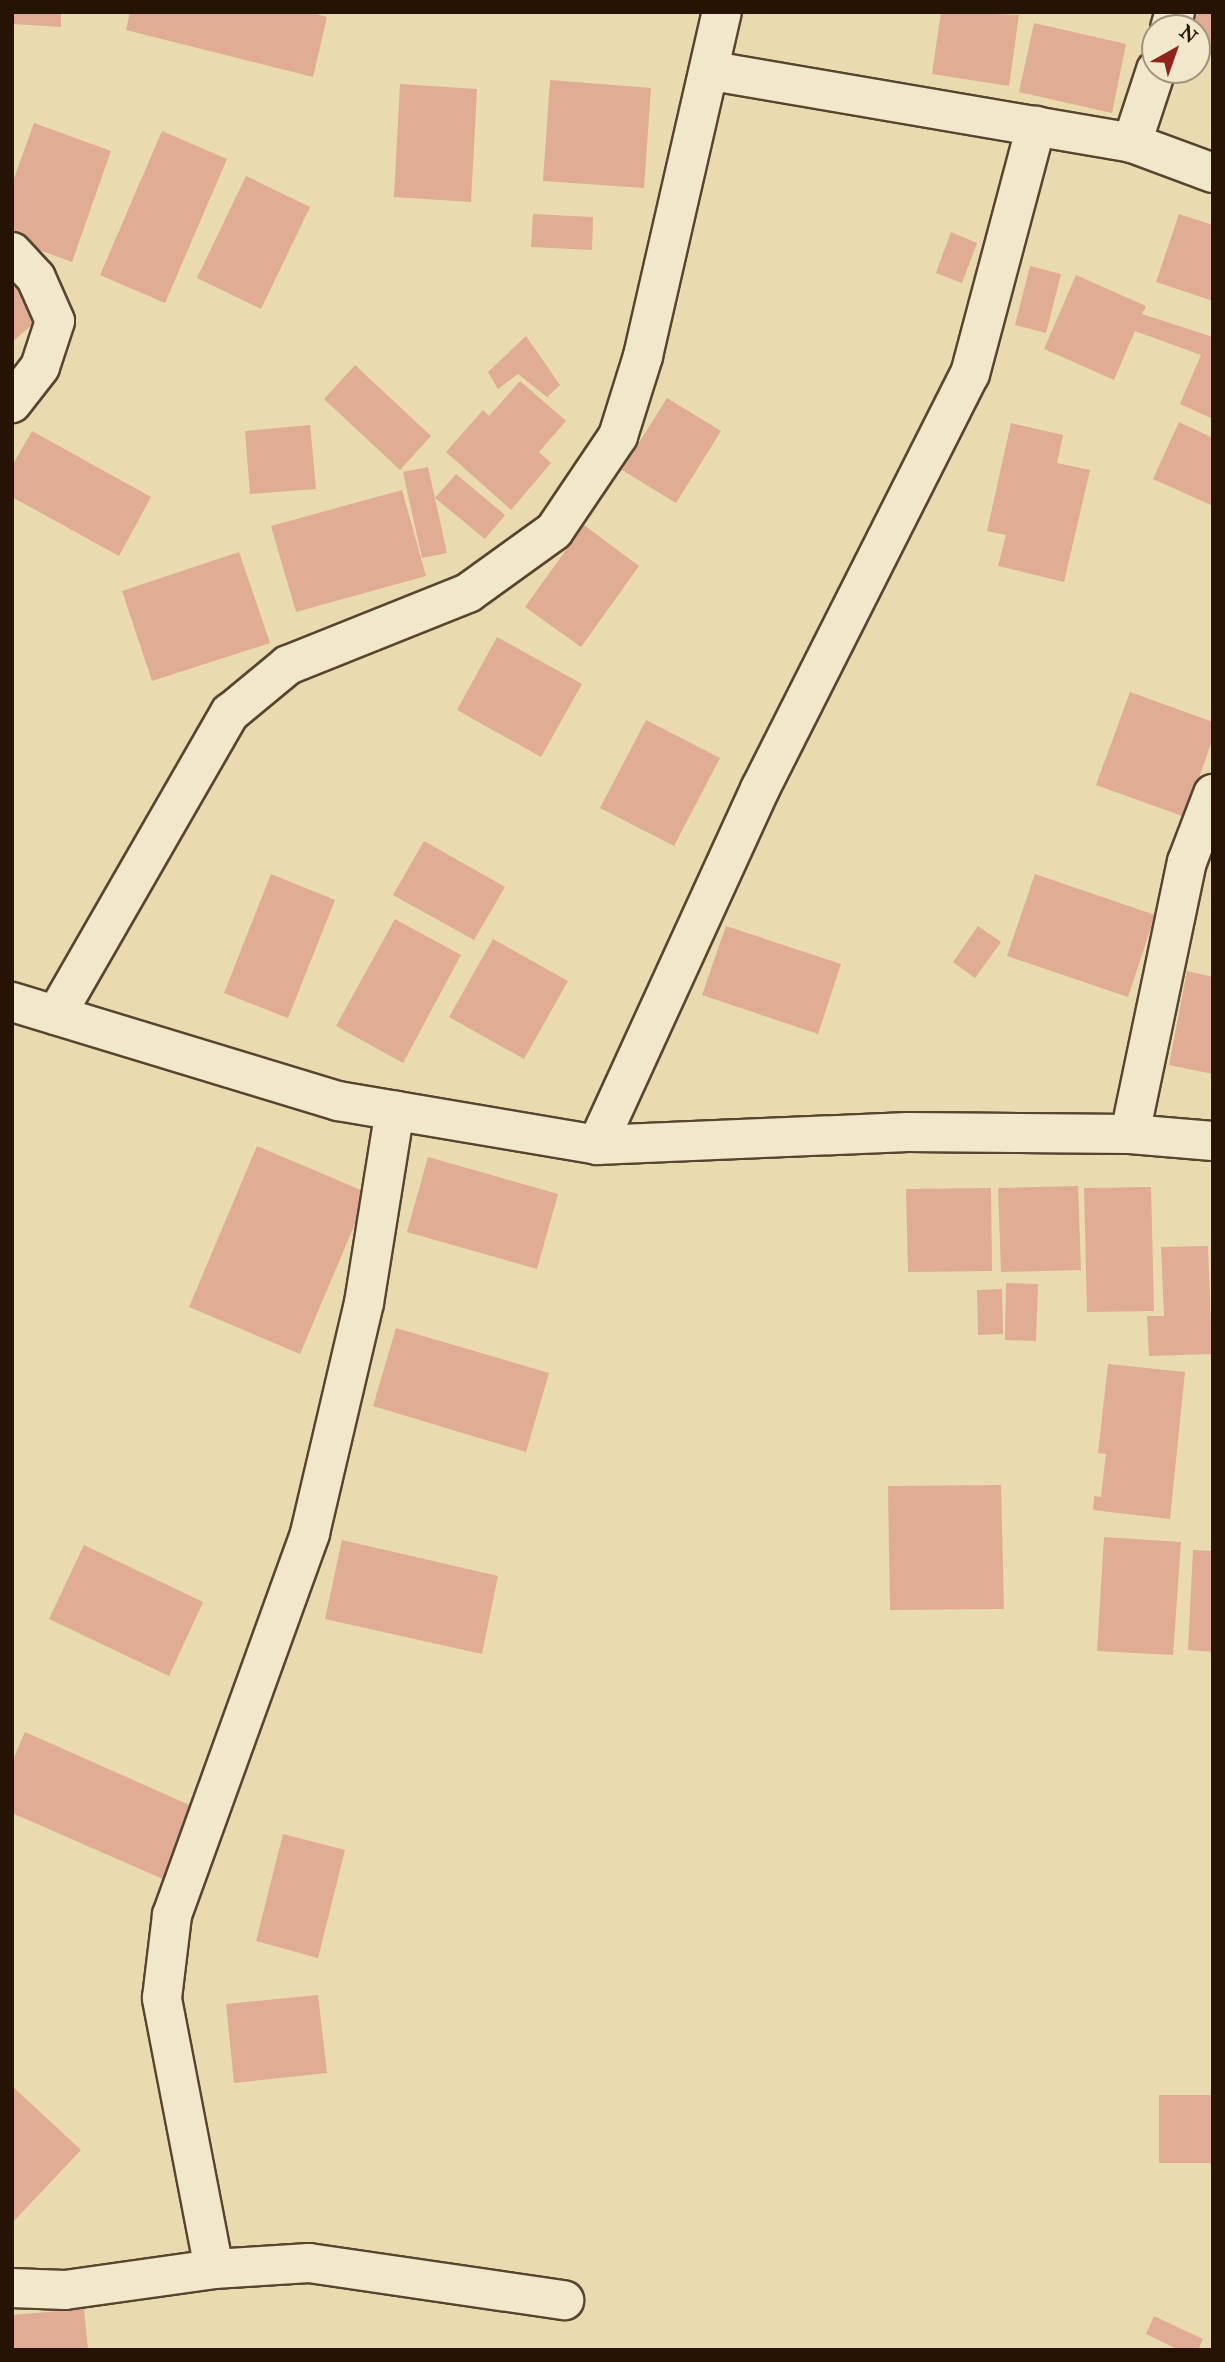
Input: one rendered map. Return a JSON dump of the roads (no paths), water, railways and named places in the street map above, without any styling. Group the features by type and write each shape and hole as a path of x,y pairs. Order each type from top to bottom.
{"street":[{"path":"56,1015 230,713 288,665 468,593 554,531 618,436 643,356 712,71 722,12"},
{"path":"712,71 1132,143 1213,173"},
{"path":"1132,143 1151,84"},
{"path":"597,1145 760,789 970,374 1037,126"},
{"path":"12,252 36,278 55,321 40,367 12,403"},
{"path":"1130,1134 1187,862 1213,794"},
{"path":"12,1002 338,1101 597,1145 908,1132 1130,1134 1213,1141"},
{"path":"214,2269 162,1998 172,1914 310,1533 364,1303 395,1110"},
{"path":"12,2288 65,2290 214,2269 309,2263 564,2300"}]}
